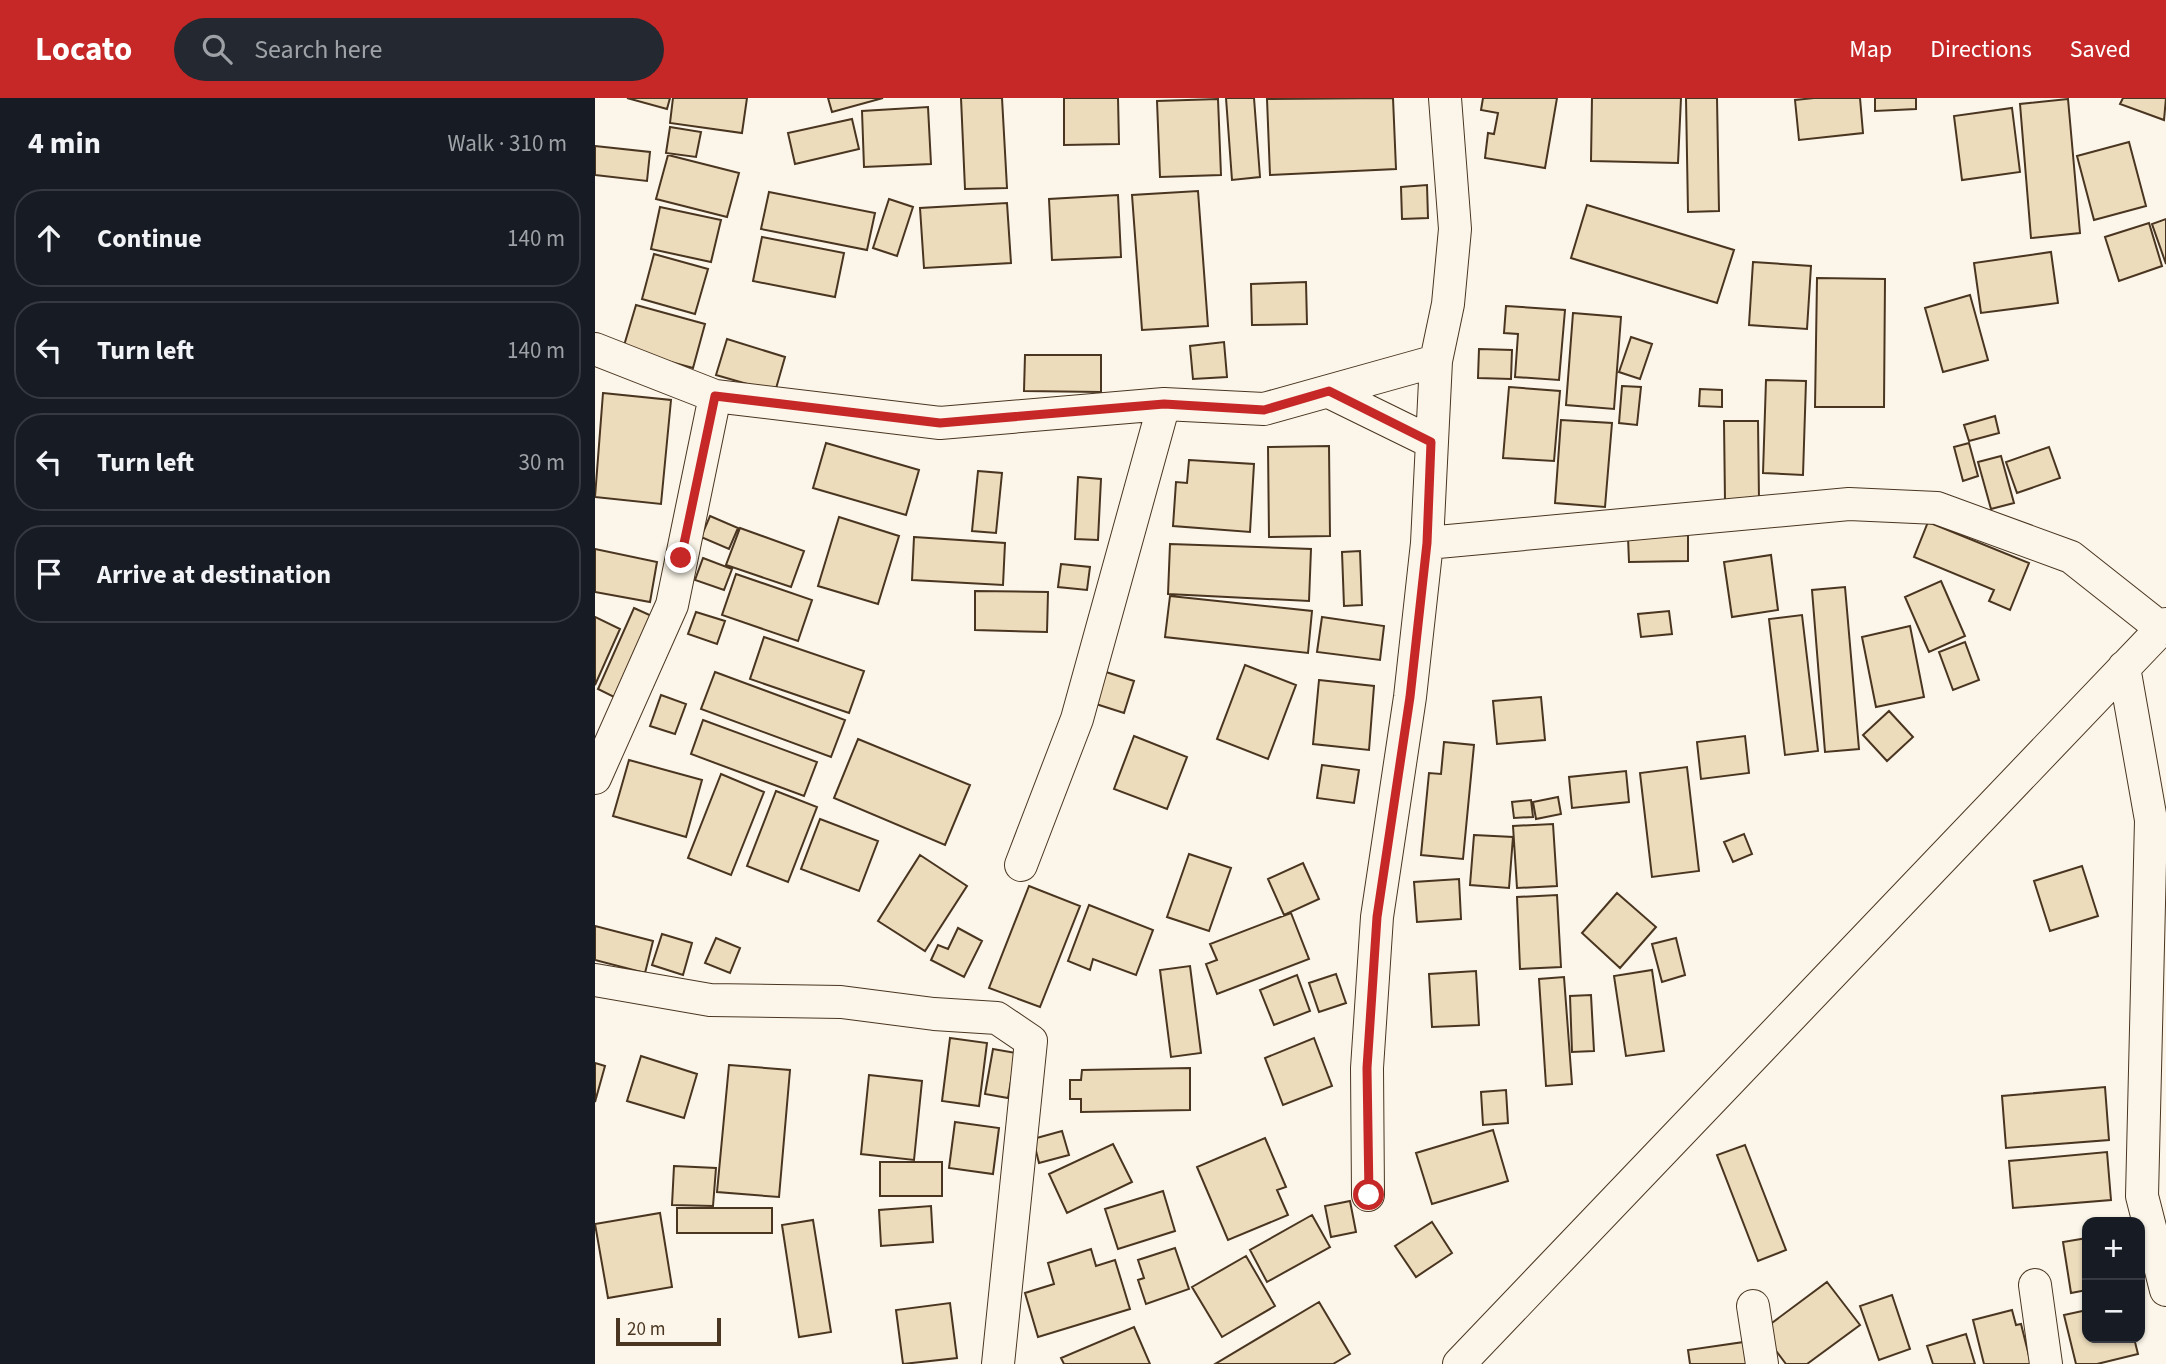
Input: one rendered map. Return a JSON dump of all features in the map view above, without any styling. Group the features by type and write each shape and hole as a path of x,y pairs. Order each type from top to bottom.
{"street":[{"path":"1369,1195 1367,1068 1377,917 1410,697 1427,543 1436,361 1448,304 1455,229 1444,98"},
{"path":"595,349 715,396 940,423 1164,404 1264,410 1436,361"},
{"path":"1329,391 1431,442"},
{"path":"595,778 672,604 715,396"},
{"path":"1021,865 1077,719 1164,404"},
{"path":"1427,543 1849,504 1937,508 2071,557 2164,626 1459,1364"},
{"path":"2124,667 2151,820 2142,1196 2166,1290"},
{"path":"595,980 710,1000 841,1002 933,1014 997,1018 1031,1041 997,1364"},
{"path":"2035,1285 2046,1364"},
{"path":"1753,1306 1762,1364"}],"building":[{"path":"627,98 670,98 667,109"},
{"path":"673,98 747,98 742,133 670,123"},
{"path":"828,98 883,98 832,112"},
{"path":"961,98 1002,98 1007,188 965,189"},
{"path":"1064,98 1118,98 1119,144 1064,145"},
{"path":"1226,98 1254,98 1260,177 1232,180"},
{"path":"1393,98 1396,169 1270,175 1267,99"},
{"path":"1483,98 1557,98 1545,168 1485,158 1488,133 1494,134 1498,113 1481,110"},
{"path":"1592,98 1681,98 1678,163 1591,161"},
{"path":"1686,98 1717,98 1719,211 1688,212"},
{"path":"1860,98 1863,133 1799,140 1795,100"},
{"path":"1875,98 1916,98 1916,109 1875,111"},
{"path":"2123,98 2166,98 2164,120 2120,104"},
{"path":"1218,99 1221,175 1160,177 1157,101"},
{"path":"2068,99 2080,233 2031,238 2020,104"},
{"path":"928,107 931,164 864,167 862,111"},
{"path":"2012,108 2020,172 1962,180 1954,116"},
{"path":"852,119 859,149 795,164 788,133"},
{"path":"670,127 701,132 696,157 666,153"},
{"path":"2129,142 2146,206 2094,220 2077,156"},
{"path":"595,146 650,152 647,181 595,175"},
{"path":"668,155 739,173 727,217 656,199"},
{"path":"1427,185 1428,218 1402,219 1401,187"},
{"path":"1198,191 1208,326 1142,330 1132,195"},
{"path":"769,192 875,213 867,250 761,229"},
{"path":"1118,195 1121,257 1052,260 1049,199"},
{"path":"889,199 913,207 897,256 873,248"},
{"path":"1007,203 1011,263 924,268 920,208"},
{"path":"1587,205 1734,250 1717,303 1571,258"},
{"path":"660,207 721,220 711,262 651,249"},
{"path":"2166,219 2166,264 2152,224"},
{"path":"2149,223 2162,266 2119,281 2105,237"},
{"path":"762,237 844,253 835,297 753,281"},
{"path":"2051,252 2058,303 1981,313 1974,263"},
{"path":"654,254 708,269 695,314 642,299"},
{"path":"1753,262 1811,266 1807,329 1749,325"},
{"path":"1817,278 1885,279 1884,407 1815,407"},
{"path":"1306,282 1307,324 1252,325 1251,284"},
{"path":"1970,295 1988,360 1943,372 1925,308"},
{"path":"636,305 705,324 693,368 623,349"},
{"path":"1506,306 1565,310 1559,380 1515,377 1518,334 1504,333"},
{"path":"1573,313 1621,317 1614,409 1566,405"},
{"path":"1631,337 1652,344 1640,379 1619,372"},
{"path":"727,339 785,357 775,392 716,375"},
{"path":"1224,342 1227,377 1193,379 1190,346"},
{"path":"1479,349 1512,350 1511,379 1478,378"},
{"path":"1025,355 1101,355 1101,392 1024,391"},
{"path":"1766,380 1806,381 1803,475 1763,473"},
{"path":"1622,386 1641,387 1637,425 1619,423"},
{"path":"1509,387 1560,391 1554,461 1503,458"},
{"path":"1700,389 1722,390 1722,407 1699,406"},
{"path":"603,393 671,400 661,504 595,497"},
{"path":"1995,416 1999,433 1969,441 1964,425"},
{"path":"1561,420 1612,423 1605,507 1555,503"},
{"path":"1724,421 1758,421 1759,500 1725,501"},
{"path":"826,443 919,470 906,515 813,488"},
{"path":"1969,443 1978,476 1963,481 1954,447"},
{"path":"1329,446 1330,536 1269,537 1268,447"},
{"path":"2049,447 2060,478 2017,493 2006,462"},
{"path":"2001,456 2014,503 1991,509 1978,462"},
{"path":"1189,460 1254,464 1250,532 1173,526 1176,482 1187,483"},
{"path":"978,471 1002,473 996,533 972,531"},
{"path":"1078,477 1101,479 1098,540 1075,539"},
{"path":"710,516 738,528 729,549 701,537"},
{"path":"839,517 899,536 878,604 818,586"},
{"path":"1928,522 2029,563 2010,610 1989,601 1994,590 1914,557"},
{"path":"740,528 804,551 791,587 726,565"},
{"path":"1688,535 1688,561 1629,562 1628,537"},
{"path":"914,537 1005,543 1003,585 912,580"},
{"path":"1170,544 1311,549 1309,601 1168,594"},
{"path":"595,549 657,562 650,602 595,592"},
{"path":"1360,551 1362,605 1344,606 1342,552"},
{"path":"1771,555 1778,610 1732,617 1724,562"},
{"path":"703,558 732,569 724,590 695,580"},
{"path":"1061,564 1090,567 1087,590 1058,587"},
{"path":"736,574 812,600 798,641 722,615"},
{"path":"1941,581 1965,636 1929,652 1905,597"},
{"path":"1845,587 1859,749 1825,752 1812,590"},
{"path":"975,591 1048,592 1047,632 975,630"},
{"path":"1170,596 1312,611 1308,653 1165,637"},
{"path":"634,608 654,617 618,699 598,689"},
{"path":"1669,611 1672,634 1641,637 1638,614"},
{"path":"696,612 725,621 717,644 688,634"},
{"path":"1802,615 1818,751 1785,755 1769,619"},
{"path":"595,617 620,629 595,685"},
{"path":"1322,617 1384,626 1380,660 1317,652"},
{"path":"1910,626 1924,697 1876,707 1862,637"},
{"path":"764,637 864,671 849,713 750,679"},
{"path":"1965,642 1979,680 1953,690 1939,652"},
{"path":"1245,665 1296,685 1268,759 1217,739"},
{"path":"715,672 845,720 831,757 701,709"},
{"path":"1106,672 1134,681 1124,713 1096,704"},
{"path":"1319,680 1374,686 1369,750 1313,744"},
{"path":"661,695 686,704 675,734 650,726"},
{"path":"1541,697 1545,740 1497,744 1493,701"},
{"path":"1889,711 1913,737 1887,761 1863,735"},
{"path":"703,720 817,762 804,796 691,754"},
{"path":"1134,736 1187,757 1167,809 1114,789"},
{"path":"1745,736 1749,773 1701,779 1697,742"},
{"path":"858,739 970,785 945,845 834,798"},
{"path":"1444,742 1474,745 1463,859 1421,855 1429,773 1441,774"},
{"path":"629,760 702,780 686,837 613,816"},
{"path":"1322,765 1359,770 1354,803 1317,798"},
{"path":"1687,767 1699,871 1652,877 1640,773"},
{"path":"1626,771 1629,802 1572,808 1569,777"},
{"path":"721,774 764,792 731,875 688,858"},
{"path":"776,791 817,807 788,882 747,866"},
{"path":"1558,797 1561,814 1536,819 1533,802"},
{"path":"1531,800 1533,817 1514,818 1512,802"},
{"path":"820,819 878,841 859,891 801,869"},
{"path":"1553,824 1557,886 1517,888 1513,826"},
{"path":"1744,834 1752,854 1733,862 1724,842"},
{"path":"1474,835 1513,837 1509,888 1470,885"},
{"path":"1189,854 1231,868 1209,931 1167,917"},
{"path":"920,855 967,886 925,951 878,921"},
{"path":"1303,863 1319,899 1284,915 1268,879"},
{"path":"2082,866 2098,916 2050,931 2034,881"},
{"path":"1459,879 1461,919 1417,922 1414,882"},
{"path":"1029,886 1080,906 1040,1007 989,988"},
{"path":"1617,893 1656,927 1620,968 1582,933"},
{"path":"1557,895 1561,967 1520,969 1517,897"},
{"path":"1089,905 1153,930 1136,975 1093,959 1090,970 1068,961"},
{"path":"1291,913 1309,959 1217,994 1206,964 1217,960 1210,944"},
{"path":"595,926 653,941 645,973 595,960"},
{"path":"958,928 982,941 964,977 931,960 938,945 948,949"},
{"path":"662,934 692,943 683,975 652,965"},
{"path":"716,938 740,948 730,973 705,963"},
{"path":"1676,938 1685,975 1662,982 1652,944"},
{"path":"1190,966 1201,1053 1171,1057 1160,970"},
{"path":"1652,970 1664,1051 1626,1056 1614,976"},
{"path":"1476,971 1479,1025 1432,1027 1429,974"},
{"path":"1336,974 1346,1003 1319,1012 1309,983"},
{"path":"1297,975 1310,1011 1274,1025 1260,990"},
{"path":"1564,977 1572,1084 1546,1086 1539,979"},
{"path":"1591,995 1594,1051 1572,1052 1570,996"},
{"path":"950,1038 987,1043 979,1106 942,1101"},
{"path":"1314,1038 1332,1086 1283,1105 1265,1058"},
{"path":"993,1049 1016,1053 1008,1098 985,1094"},
{"path":"641,1056 697,1074 684,1118 627,1101"},
{"path":"595,1063 605,1066 595,1102"},
{"path":"729,1065 790,1070 779,1197 717,1192"},
{"path":"1190,1068 1190,1110 1081,1112 1081,1099 1070,1099 1070,1080 1081,1080 1082,1070"},
{"path":"869,1075 922,1081 914,1160 861,1154"},
{"path":"2105,1087 2109,1140 2006,1148 2002,1096"},
{"path":"1506,1090 1508,1123 1483,1125 1481,1092"},
{"path":"955,1122 999,1128 993,1174 949,1168"},
{"path":"1493,1130 1508,1181 1432,1204 1416,1153"},
{"path":"1062,1131 1069,1155 1039,1163 1033,1139"},
{"path":"1265,1138 1286,1187 1277,1190 1288,1215 1228,1240 1197,1167"},
{"path":"1113,1144 1132,1182 1067,1213 1049,1174"},
{"path":"1745,1145 1786,1250 1758,1261 1717,1155"},
{"path":"2107,1152 2111,1200 2013,1208 2009,1161"},
{"path":"880,1162 942,1162 942,1196 880,1196"},
{"path":"674,1166 716,1168 713,1206 672,1205"},
{"path":"1163,1191 1175,1231 1118,1249 1105,1209"},
{"path":"1350,1201 1356,1232 1331,1237 1325,1206"},
{"path":"931,1206 933,1242 881,1246 879,1210"},
{"path":"677,1208 772,1208 772,1233 677,1233"},
{"path":"660,1213 672,1287 608,1298 595,1224"},
{"path":"1312,1215 1330,1247 1267,1282 1250,1250"},
{"path":"813,1220 831,1332 799,1337 782,1225"},
{"path":"1432,1222 1452,1253 1416,1277 1395,1246"},
{"path":"2082,1239 2082,1291 2071,1293 2063,1242"},
{"path":"1175,1248 1189,1289 1146,1304 1138,1280 1144,1278 1138,1260"},
{"path":"1091,1249 1096,1266 1115,1260 1130,1309 1038,1337 1025,1293 1054,1284 1048,1263"},
{"path":"1246,1256 1275,1306 1222,1337 1192,1287"},
{"path":"1827,1282 1860,1325 1807,1364 1786,1364 1761,1331"},
{"path":"1892,1295 1910,1349 1879,1360 1860,1306"},
{"path":"1319,1302 1350,1354 1333,1364 1215,1364"},
{"path":"950,1303 957,1358 903,1364 896,1310"},
{"path":"2012,1310 2016,1325 2021,1324 2031,1364 1984,1364 1973,1320"},
{"path":"2082,1311 2082,1343 2135,1343 2138,1354 2097,1364 2076,1364 2064,1315"},
{"path":"1134,1327 1150,1364 1064,1364 1061,1358"},
{"path":"1966,1334 1975,1364 1933,1364 1927,1346"},
{"path":"1744,1342 1747,1364 1690,1364 1688,1350"}],"route":[{"path":"681,558 715,396 940,423 1164,404 1264,410 1329,391 1431,442 1427,543 1410,697 1377,917 1367,1068 1369,1195"}]}
